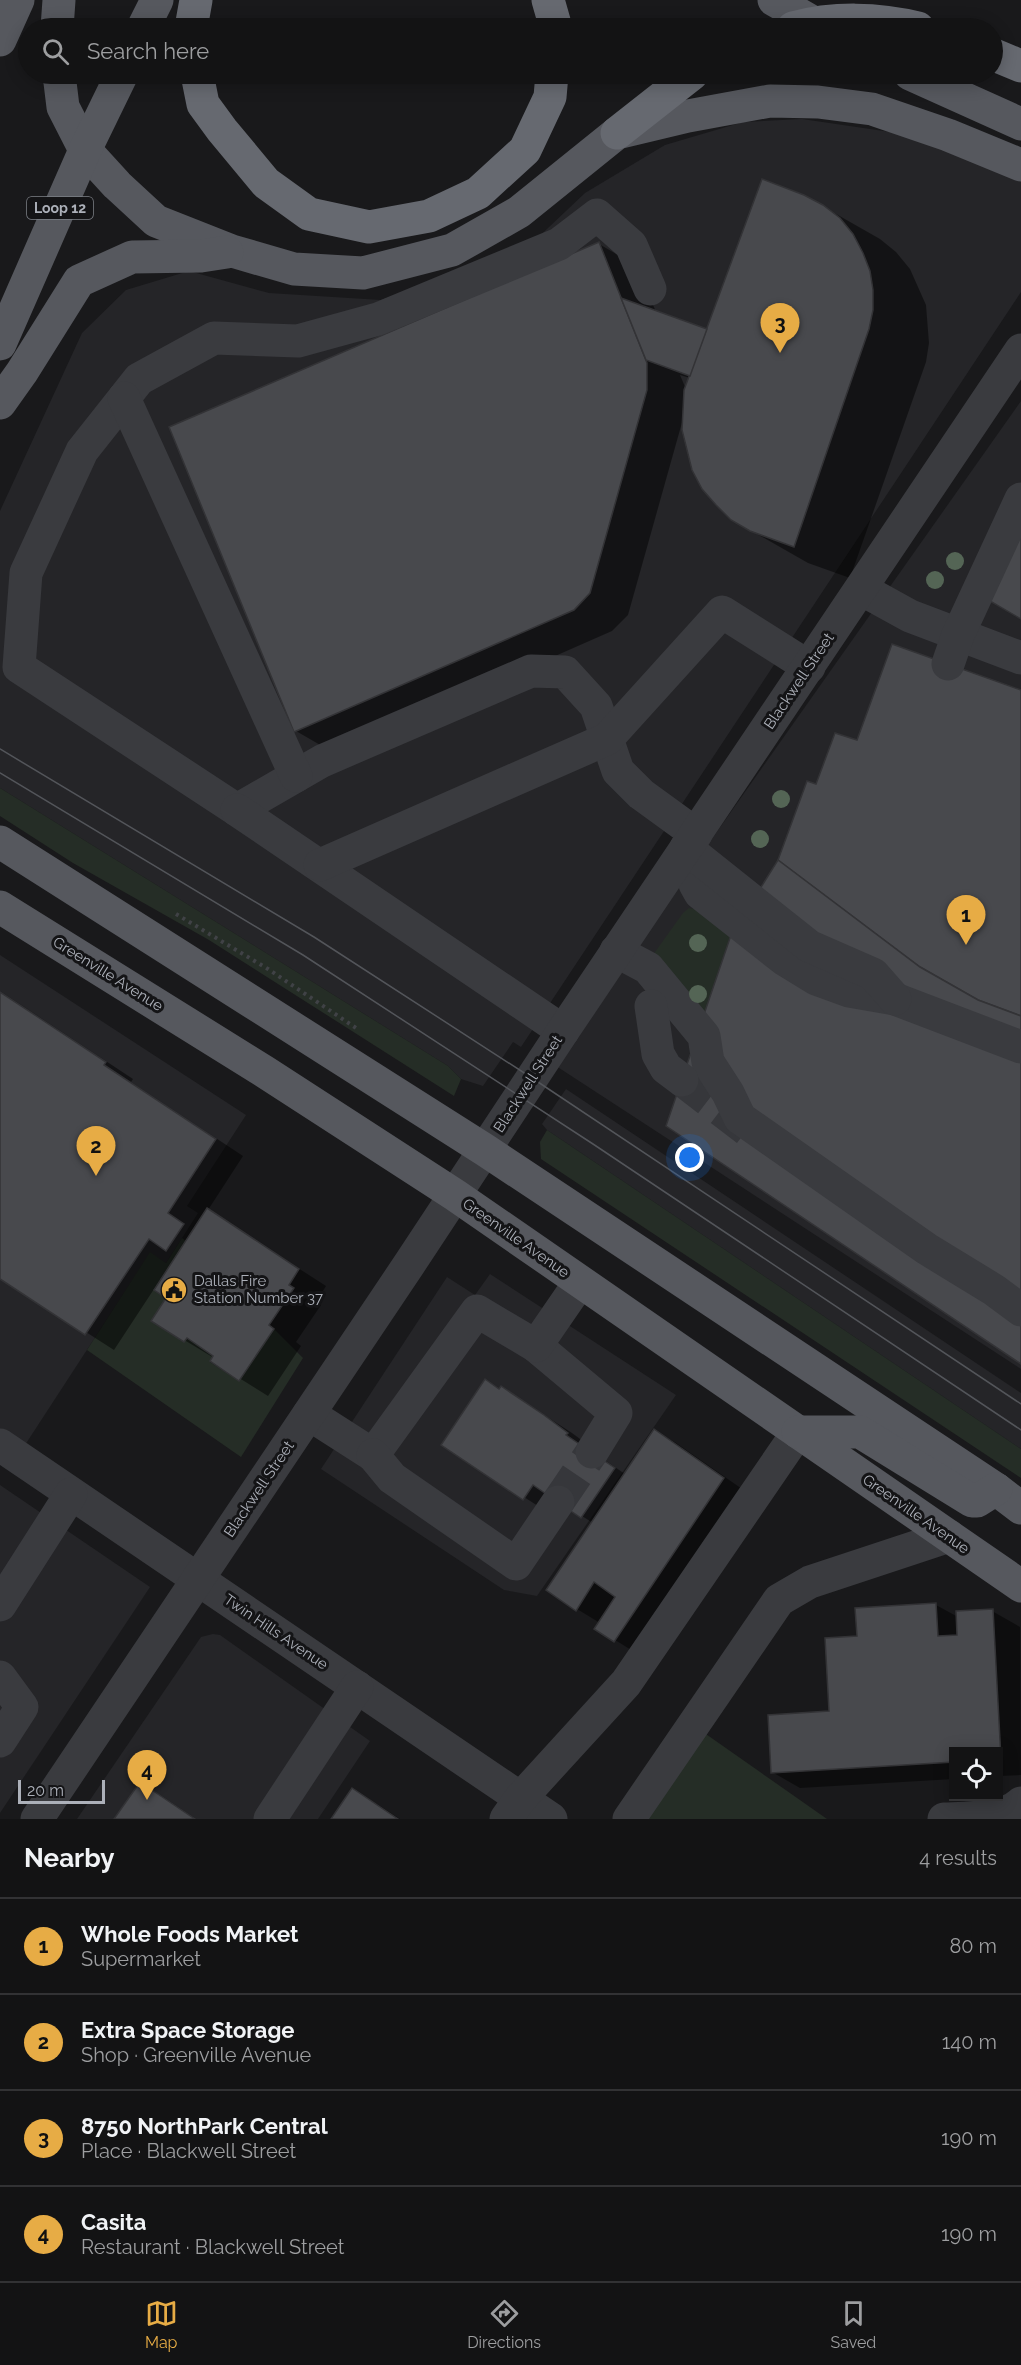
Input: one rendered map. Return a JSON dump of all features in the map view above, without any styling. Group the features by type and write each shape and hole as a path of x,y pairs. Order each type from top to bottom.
{"highway":[{"path":"193,18 196,0"},
{"path":"548,0 553,18"},
{"path":"1003,58 1021,66"},
{"path":"199,84 203,104 266,183 309,214 369,227 429,216 478,193 525,150 550,97 551,84"},
{"path":"617,134 680,84"}],"main road":[{"path":"0,40 18,0"},
{"path":"58,18 59,0"},
{"path":"148,18 157,0"},
{"path":"774,0 806,18"},
{"path":"60,84 63,107 85,150 117,185 156,220 232,251 294,269 363,273 452,250 519,212 617,134 688,116 770,100 818,102 872,109 948,135 1021,165"},
{"name":"Loop 12","path":"0,344 85,150 117,84"},
{"path":"932,84 1021,124"},
{"path":"0,403 79,281 132,256 201,256 232,251"},
{"path":"0,842 485,1150 1008,1498"},
{"name":"Greenville Avenue","path":"0,907 265,1072 455,1196 1021,1586"},
{"path":"798,1432 860,1432 972,1501 1008,1498"}],"street":[{"path":"563,1031 237,810 20,667 26,573 82,451 139,379 214,338 298,341 378,319 560,244 597,216 631,245 650,289"},
{"name":"Blackwell Street","path":"37,1819 455,1196 616,951 1021,351"},
{"path":"124,398 204,544 240,628 296,776"},
{"path":"953,650 1021,499"},
{"path":"861,589 910,616 953,650 1021,658"},
{"path":"320,866 608,739 722,612 809,667"},
{"path":"237,810 322,761 531,671 565,672 596,706 618,771 691,841 695,884 700,893 785,960 816,979 849,991 895,999 1021,1047"},
{"path":"616,951 636,990 691,1053 695,1071 728,1093 741,1118 927,1249 1007,1291 1021,1310"},
{"path":"616,951 648,969 704,1036 695,1071"},
{"path":"536,1346 580,1282"},
{"path":"373,1455 477,1311 536,1346 616,1413 592,1452"},
{"path":"309,1414 373,1455 392,1478 516,1564 558,1502"},
{"path":"513,1809 626,1683 798,1432"},
{"name":"Twin Hills Avenue","path":"0,1445 357,1687 513,1809 551,1819"},
{"path":"0,1605 70,1494"},
{"path":"629,1819 779,1600 810,1582 949,1536"},
{"path":"0,1677 22,1707 0,1741"},
{"path":"270,1819 357,1687"},
{"path":"944,1819 993,1816 1016,1809 1021,1803"}],"shaded area":[{"path":"802,119 904,134 1021,180 1021,292 521,1047 513,1042 483,1086 461,1079 448,1066 0,788 0,511 82,333 126,290 189,271 269,293 381,300 529,246 585,193 665,145 743,122"},
{"path":"1021,401 1021,1369 553,1064"},
{"path":"0,788 448,1066 461,1079 454,1096 209,940 73,863 0,816"},
{"path":"689,908 700,910 731,935 701,1023 650,959"},
{"path":"0,955 246,1115 187,1206 198,1213 166,1263 150,1253 25,1445 0,1429"},
{"path":"566,1089 1021,1393 1021,1449 547,1130 542,1124"},
{"path":"547,1130 1021,1449 1021,1478 541,1159 540,1142"},
{"path":"182,1238 186,1241 154,1290 166,1298 151,1321 184,1342 187,1338 213,1356 210,1362 239,1381 274,1329 303,1358 241,1457 87,1350 150,1252 166,1263"},
{"path":"490,1274 676,1395 537,1596 504,1590 321,1469 447,1277 475,1295"},
{"path":"0,1485 150,1587 0,1813"},
{"path":"220,1635 370,1741 318,1819 77,1819 201,1637"},
{"path":"703,1732 827,1819 646,1819"}],"building":[{"path":"762,179 804,195 823,205 840,218 853,234 863,253 870,271 873,290 873,310 869,329 794,547 750,531 731,520 716,505 702,489 692,470 682,430 684,390"},
{"path":"599,242 647,363 647,390 590,593 574,610 294,732 169,427"},
{"path":"621,298 707,329 690,376 646,360"},
{"path":"1021,508 1021,619 978,594"},
{"path":"892,644 1021,690 1021,1016 978,1000 920,967 778,860 807,781 816,784 835,733 857,740"},
{"path":"778,860 920,967 978,1000 1021,1016 1021,1364 666,1126 731,935"},
{"path":"0,992 106,1062 104,1065 216,1139 168,1213 184,1224 166,1251 149,1239 85,1335 0,1279"},
{"path":"207,1208 299,1269 289,1285 294,1288 269,1325 274,1329 239,1381 210,1361 213,1356 187,1338 184,1342 151,1321 166,1298 154,1290"},
{"path":"485,1379 499,1389 501,1386 544,1415 568,1433 566,1435 615,1468 581,1518 533,1485 523,1500 441,1445"},
{"path":"654,1429 724,1478 614,1642 594,1629 615,1597 594,1582 576,1611 546,1590"},
{"path":"936,1603 938,1636 957,1635 956,1611 993,1609 1000,1747 949,1747 949,1762 771,1773 768,1715 829,1711 825,1638 857,1636 855,1608"},
{"path":"140,1782 195,1819 114,1819"},
{"path":"352,1788 398,1819 331,1819"}],"tunnel":[{"path":"682,1080 751,1133"},
{"path":"558,1502 592,1452"}],"tram line":[{"path":"0,749 314,937 532,1078 1021,1404"},
{"path":"0,773 303,955 593,1144 1021,1430"}],"place":[{"name":"8750 NorthPark Central","path":"780,353"},
{"name":"Whole Foods Market","path":"966,945"},
{"name":"Extra Space Storage","path":"96,1176"},
{"name":"Dallas Fire Station Number 37","path":"174,1290"},
{"name":"Casita","path":"147,1800"}]}
